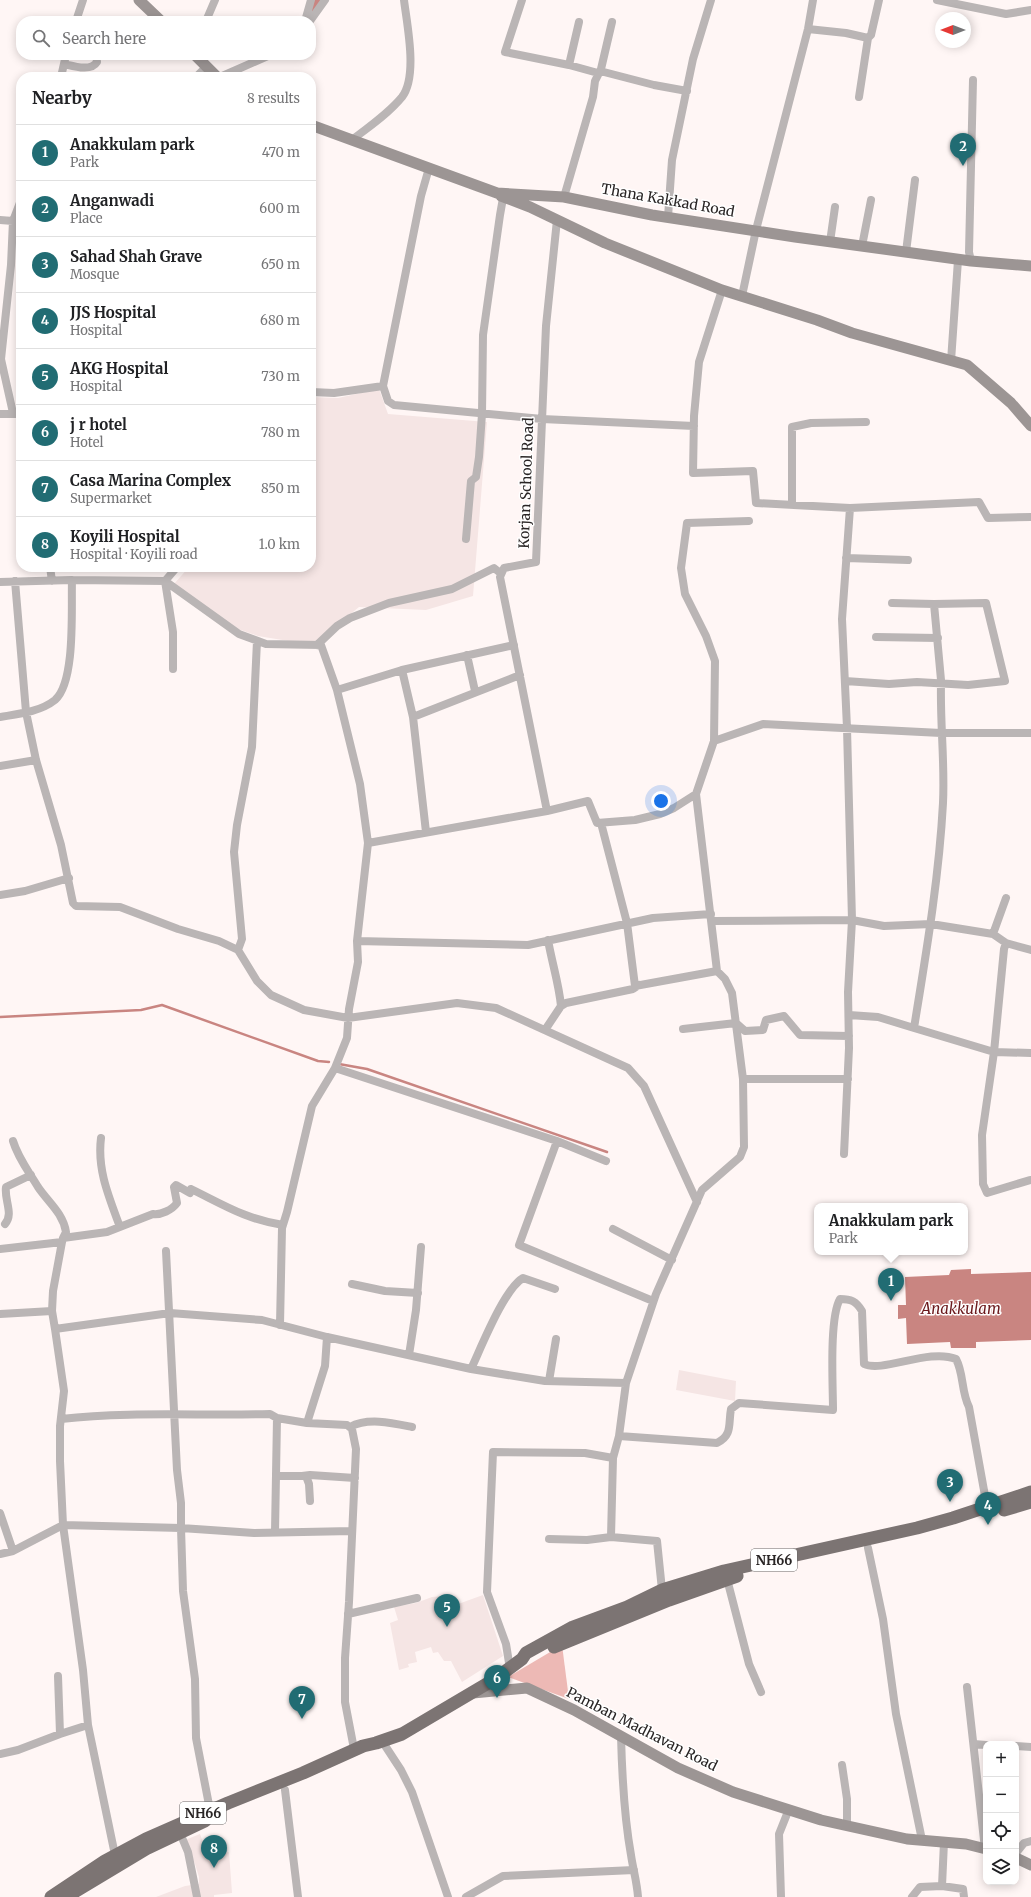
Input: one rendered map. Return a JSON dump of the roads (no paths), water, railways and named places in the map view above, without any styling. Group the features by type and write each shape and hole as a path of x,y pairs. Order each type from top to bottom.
{"highway":[{"name":"NH66","path":"51,1897 115,1855 146,1839 210,1810 368,1746 402,1734 520,1661 578,1636 628,1611 662,1590 724,1571 917,1528 1031,1492"},
{"name":"NH66","path":"628,1611 727,1579 868,1548 943,1529 1031,1502"},
{"name":"NH66","path":"66,1897 146,1849 214,1817 285,1790 368,1746"}],"main road":[{"path":"139,0 156,16"},
{"path":"200,60 213,72"},
{"name":"Thana Kakkad Road","path":"316,127 353,139 500,196 564,197 668,217 830,242 958,260 1031,266"},
{"path":"500,196 530,207 605,242 722,290 818,320 852,333 967,365 1011,404 1031,426"},
{"name":"Pamban Madhavan Road","path":"470,1693 527,1688 574,1710 678,1768 733,1792 821,1820 907,1839 966,1844 983,1848"},
{"path":"1019,1859 1031,1865"}],"street":[{"path":"77,16 82,0"},
{"path":"208,16 215,0"},
{"path":"307,16 312,0"},
{"path":"314,16 325,0"},
{"path":"353,139 376,122 403,96 411,72 404,0"},
{"path":"522,0 505,52 687,91"},
{"path":"668,217 672,160 693,58 711,0"},
{"path":"742,296 756,230 808,29 813,0"},
{"path":"859,97 868,38 872,35 879,0"},
{"path":"937,0 1006,14 1031,10"},
{"path":"569,65 579,22"},
{"path":"564,197 612,22"},
{"path":"808,29 858,35 868,38"},
{"path":"62,72 65,60"},
{"path":"64,64 82,68 92,67 96,60"},
{"path":"230,72 258,60"},
{"path":"201,72 206,66"},
{"path":"971,261 969,252 973,80"},
{"path":"429,168 421,196 383,386 388,401 394,405 542,419 694,426"},
{"path":"906,252 916,180"},
{"path":"466,539 471,481 476,477 479,457 482,414 483,335 500,215 500,196"},
{"path":"862,246 871,200"},
{"path":"830,242 835,207"},
{"path":"0,220 16,222"},
{"name":"Korjan School Road","path":"548,811 500,577 504,568 536,562 546,326 557,220"},
{"path":"16,229 1,359 16,410"},
{"path":"951,360 958,260"},
{"path":"722,290 699,362 694,426 693,473 753,471 756,503 850,508 979,502 988,518 1031,517"},
{"path":"316,392 334,393 383,386"},
{"path":"0,414 16,413"},
{"path":"792,505 792,427 811,423 866,422"},
{"path":"844,1154 848,1079 848,992 852,920 847,728 842,619 850,508"},
{"path":"611,1537 613,1458 619,1436 626,1383 653,1301 702,1190 740,1157 744,1147 743,1079 732,993 717,970 696,794 714,741 715,661 706,636 685,594 681,568 687,523 750,522"},
{"path":"846,558 908,560"},
{"path":"317,645 337,626 350,618 389,603 452,590 494,568 499,572"},
{"path":"51,572 52,581"},
{"path":"173,572 165,581 173,632 173,669"},
{"path":"0,717 40,708 56,699 66,682 70,657 72,580"},
{"path":"0,582 72,580 165,581 239,634 266,644 321,645 337,690 360,784 368,843 357,941 358,962 348,1018 347,1038 334,1068 312,1106 283,1225 280,1256 280,1325"},
{"path":"15,581 26,712 36,760 61,845 73,903 76,906 120,907 178,929 220,941 238,950 257,981 271,995 304,1010 348,1018 457,1004 496,1008 628,1068 644,1086 697,1202"},
{"path":"845,681 889,684 917,682 968,685 1005,681 986,603 892,603"},
{"path":"914,1028 931,924 943,802 941,684 934,604"},
{"path":"876,637 938,638"},
{"path":"238,950 242,939 234,852 237,825 252,747 257,641"},
{"path":"337,690 402,670 514,645"},
{"path":"467,655 475,691"},
{"path":"402,670 413,716 426,832"},
{"path":"413,716 520,675"},
{"path":"714,741 763,724 941,733 1031,732"},
{"path":"0,766 36,760"},
{"path":"368,843 548,811 588,802 597,823 635,820 660,814 674,808 696,794"},
{"path":"601,823 627,923 635,986 717,970"},
{"path":"0,895 69,878"},
{"path":"993,934 1006,898"},
{"path":"357,941 528,945 653,918 712,918 852,920 884,926 931,924 993,934 1006,943 1031,950"},
{"path":"548,940 554,972 560,988 561,1006"},
{"path":"1006,943 1004,948 994,1052 982,1135 983,1184 987,1192 1031,1178"},
{"path":"545,1030 561,1006 566,1003 633,989 639,985"},
{"path":"683,1029 736,1023 745,1031 763,1030 766,1020 784,1016 800,1035 849,1036"},
{"path":"849,1016 878,1016 994,1052 1031,1054"},
{"path":"334,1068 557,1141 606,1161"},
{"path":"743,1079 848,1079"},
{"path":"100,1138 99,1149 101,1171 120,1227"},
{"path":"13,1141 20,1159 61,1218 66,1232 63,1240 52,1311 64,1391 61,1419 60,1461 63,1525 83,1670 88,1725 115,1855"},
{"path":"557,1141 519,1245 653,1301"},
{"path":"5,1224 9,1215 5,1192 6,1188 31,1175"},
{"path":"0,1249 107,1232 153,1214 158,1215 174,1208 177,1203 174,1187 176,1185 190,1193 191,1189 236,1212 260,1221 283,1225"},
{"path":"613,1229 672,1260"},
{"path":"409,1355 418,1293 421,1247"},
{"path":"166,1251 177,1470 181,1503 183,1591 195,1678 196,1738 210,1810"},
{"path":"471,1369 495,1317 516,1282 523,1278 555,1289"},
{"path":"352,1284 385,1291 418,1293"},
{"path":"619,1436 717,1443 725,1440 728,1434 731,1409 739,1403 833,1410 833,1350 836,1306 840,1299 850,1299 858,1304 862,1311 864,1364 875,1366 930,1356 950,1356 956,1359 960,1367 965,1399 969,1407 987,1507"},
{"path":"0,1314 52,1311"},
{"path":"55,1329 170,1313 262,1320 327,1337 471,1369 549,1381 626,1383"},
{"path":"306,1423 325,1366 327,1337"},
{"path":"549,1381 556,1339"},
{"path":"61,1419 96,1415 270,1414 277,1418 306,1423 350,1427 359,1423 382,1423 412,1427"},
{"path":"275,1532 277,1418"},
{"path":"350,1427 352,1429 356,1449 345,1658 345,1702 368,1746 401,1770 412,1792 448,1897"},
{"path":"520,1661 506,1644 487,1592 493,1452 584,1452 613,1458"},
{"path":"276,1476 355,1478"},
{"path":"306,1476 309,1484 310,1501"},
{"path":"0,1514 13,1551"},
{"path":"0,1554 13,1551 63,1525 181,1528 254,1533 352,1531"},
{"path":"549,1539 587,1540 611,1537 657,1541 662,1590"},
{"path":"868,1548 883,1619 896,1714 922,1840"},
{"path":"727,1579 749,1664 761,1692"},
{"path":"348,1614 417,1598"},
{"path":"58,1676 60,1734"},
{"path":"967,1687 983,1830"},
{"path":"0,1754 18,1750 88,1725"},
{"path":"621,1736 622,1777 630,1855 638,1897"},
{"path":"974,1744 983,1745"},
{"path":"1019,1746 1031,1746"},
{"path":"842,1765 847,1799 847,1825"},
{"path":"285,1790 298,1897"},
{"path":"781,1897 778,1834 789,1809"},
{"path":"180,1833 188,1852 197,1897"},
{"path":"1019,1849 1024,1843 1031,1841"},
{"path":"942,1886 944,1842"},
{"path":"466,1897 503,1876 634,1870"},
{"path":"912,1897 920,1887 942,1886 963,1889 964,1897"}],"water":[{"name":"Anakkulam","path":"971,1269 971,1274 1031,1272 1031,1340 976,1342 976,1348 951,1348 950,1342 907,1344 906,1318 898,1319 898,1305 906,1305 905,1277 949,1275 951,1270"}],"waterway":[{"path":"313,12 318,0"},
{"path":"0,1017 141,1010 162,1005 318,1061 329,1062"},
{"path":"339,1064 367,1069 607,1152"}],"place":[{"name":"Anganwadi","path":"963,166"},
{"name":"Anakkulam park","path":"891,1301"},
{"name":"Sahad Shah Grave","path":"950,1502"},
{"name":"JJS Hospital","path":"988,1525"},
{"name":"AKG Hospital","path":"447,1627"},
{"name":"j r hotel","path":"497,1698"},
{"name":"Casa Marina Complex","path":"302,1719"},
{"name":"Koyili Hospital","path":"214,1868"}]}
